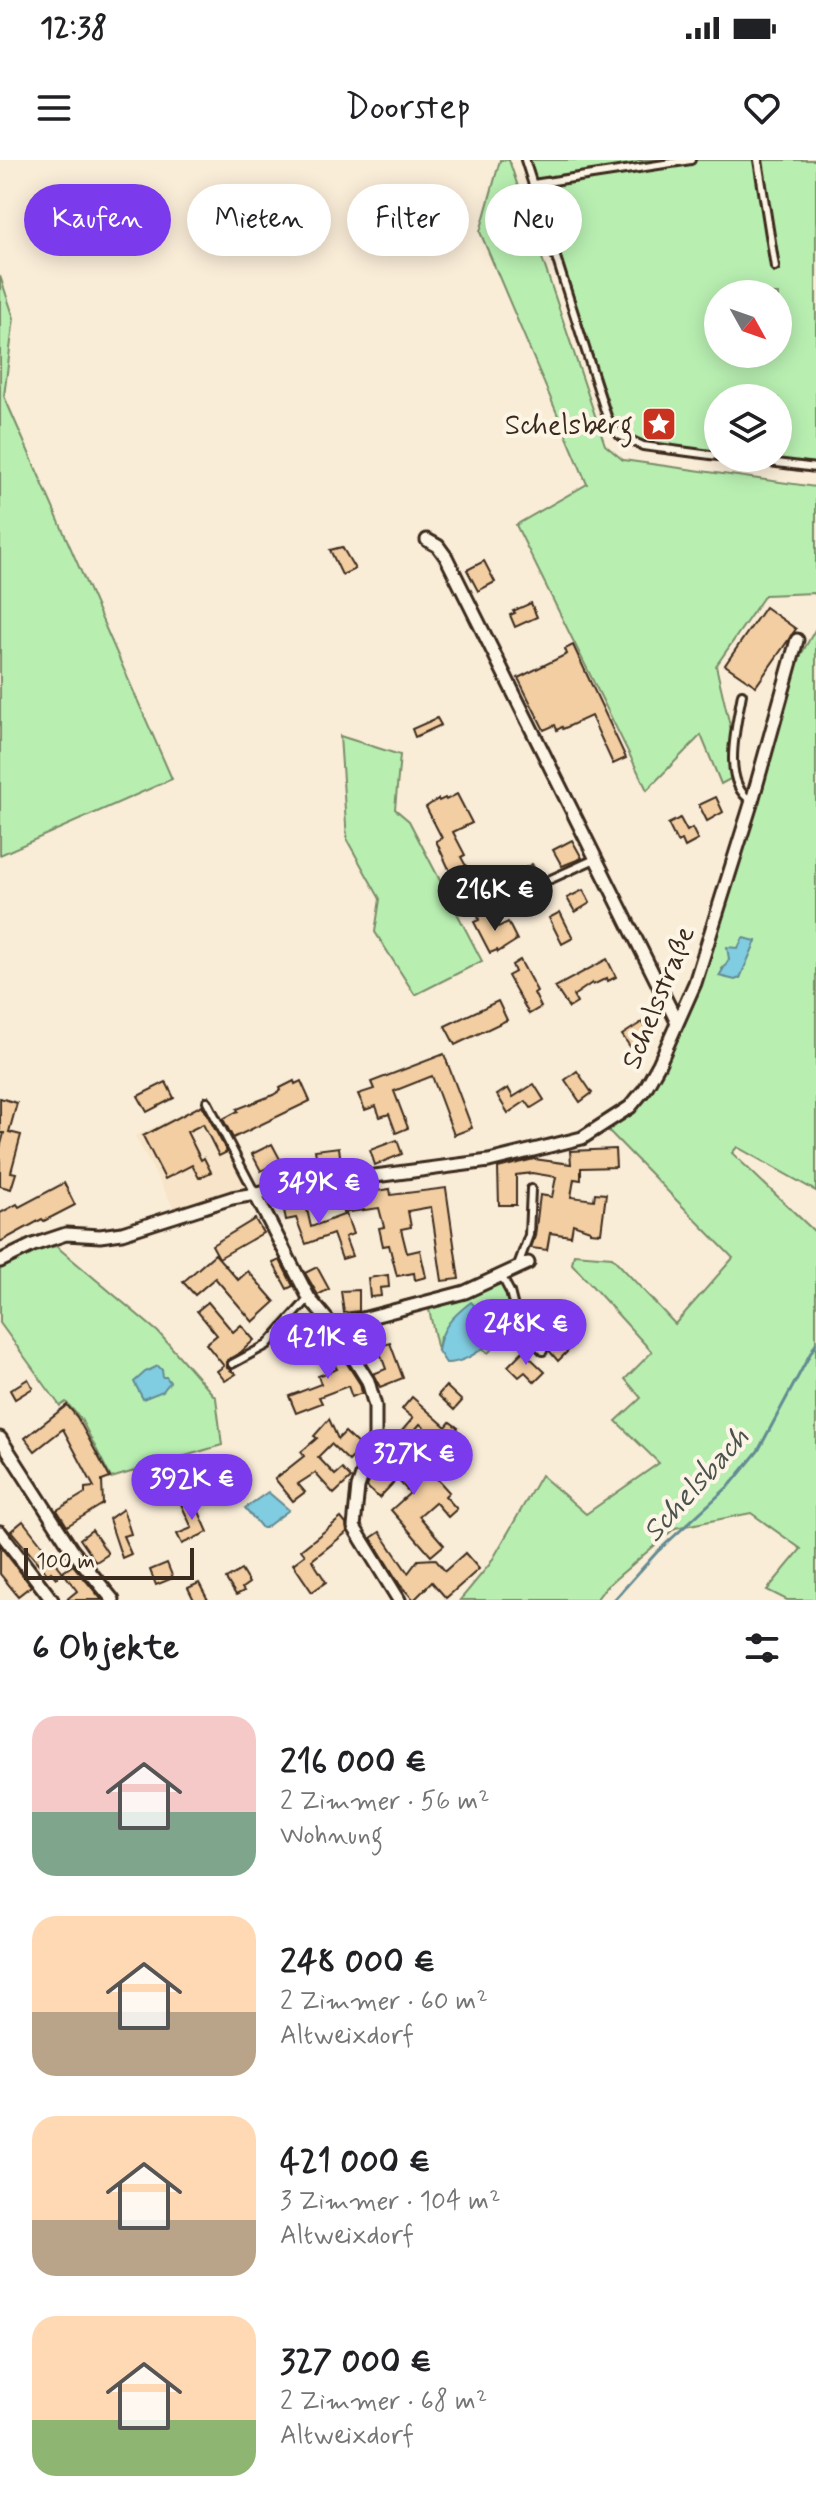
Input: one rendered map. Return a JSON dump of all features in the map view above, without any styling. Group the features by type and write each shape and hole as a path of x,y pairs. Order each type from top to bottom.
{"street":[{"path":"427,540 438,546 446,557 677,1022"},
{"name":"Schelsstraße","path":"0,1261 66,1234 100,1236 122,1233 232,1198 489,1161 582,1138 630,1107 645,1089 669,1044 695,983 752,801 797,640"},
{"path":"255,1194 309,1298 338,1333 368,1381 375,1406 375,1437 358,1487 354,1527 399,1600"},
{"path":"338,1333 351,1322 465,1292 528,1263"},
{"path":"0,1438 72,1550 113,1600"},
{"path":"0,1532 52,1600"}],"lane":[{"path":"525,160 533,184 691,160"},
{"path":"758,160 775,267"},
{"path":"556,256 607,417 619,435 643,446 704,454"},
{"path":"792,465 816,468"},
{"path":"742,694 734,743 734,777 744,796 752,801"},
{"path":"551,879 595,859"},
{"path":"207,1101 255,1194"},
{"path":"516,1268 529,1235 531,1189"},
{"path":"501,1275 510,1292 519,1327 543,1351"},
{"path":"232,1364 267,1345 309,1298"},
{"path":"516,1317 540,1331"}],"shaded area":[{"path":"207,1101 255,1194 178,1216 135,1136"}],"green space":[{"path":"500,160 509,160 517,184 493,184"},
{"path":"529,160 816,160 816,465 792,462 792,384 704,384 704,452 650,445 616,427 560,256 582,256 582,184 537,184"},
{"path":"485,214 485,244 480,232"},
{"path":"490,256 541,256 605,445 623,460 816,487 816,595 765,595 716,666 734,743 734,777 721,784 701,735 647,790 516,525 587,484"},
{"path":"0,276 14,318 4,396 172,779 0,855"},
{"path":"816,628 816,1191 737,1147 732,1153 816,1233 816,1600 787,1600 767,1590 801,1549 751,1513 675,1528 606,1587 596,1600 460,1600 490,1564 541,1475 586,1514 659,1463 616,1421 641,1398 625,1379 652,1352 572,1264 574,1254 612,1257 675,1324 733,1258 607,1129 649,1093 672,1051 794,667","holes":["739,948 746,962 740,978 730,977 722,969"]},
{"path":"340,736 400,755 395,809 409,821 482,961 415,995 375,932 380,899 347,840"},
{"path":"56,1246 158,1332 216,1398 222,1445 111,1478 81,1419 66,1402 60,1406 0,1323 0,1269 37,1251"},
{"path":"499,1282 506,1287 517,1326 488,1353 482,1348 496,1339 440,1336 438,1351 428,1305"}],"water":[{"path":"743,938 756,941 740,978 735,980 719,976 729,959 727,947 738,948"},
{"path":"471,1302 489,1321 496,1339 466,1358 446,1363 438,1351 442,1335 453,1317"},
{"path":"158,1366 163,1377 170,1382 163,1391 143,1399 134,1382"},
{"path":"268,1492 289,1510 262,1528 245,1508"}],"building":[{"path":"342,547 355,569 342,575 330,550"},
{"path":"484,561 495,582 478,591 467,570"},
{"path":"531,603 537,617 515,627 510,615"},
{"path":"765,607 796,629 756,686 725,665"},
{"path":"573,645 626,758 613,764 591,716 563,729 557,730 555,725 544,730 518,678 567,654 565,649"},
{"path":"437,718 441,725 415,737 412,729"},
{"path":"457,794 472,823 453,832 465,855 461,857 476,884 460,893 436,841 442,838 426,807 438,799 446,800"},
{"path":"716,797 723,812 707,821 699,805"},
{"path":"680,818 687,831 692,828 698,840 685,847 682,840 677,842 668,824"},
{"path":"572,840 582,858 562,866 553,850"},
{"path":"532,864 544,886 532,892 521,870"},
{"path":"583,890 590,903 575,912 567,898"},
{"path":"490,910 498,927 508,922 517,940 498,952 490,953 474,922"},
{"path":"560,912 573,938 562,944 549,918"},
{"path":"607,959 616,977 592,983 573,996 577,1003 569,1008 555,987"},
{"path":"520,960 537,991 534,993 541,1007 529,1014 508,976 515,972 512,965"},
{"path":"498,1001 507,1020 455,1045 445,1026"},
{"path":"642,1022 651,1035 644,1040 646,1044 638,1049 636,1045 631,1048 622,1035"},
{"path":"444,1054 472,1128 454,1135 432,1076 394,1091 408,1128 396,1133 389,1114 380,1117 376,1106 365,1110 358,1094 374,1089 371,1082"},
{"path":"577,1071 592,1093 580,1102 565,1080"},
{"path":"294,1081 295,1084 301,1081 310,1101 233,1138 223,1119 237,1109 273,1095"},
{"path":"166,1082 174,1098 147,1112 138,1096"},
{"path":"534,1084 544,1100 531,1108 526,1101 508,1113 497,1095 508,1088 513,1097"},
{"path":"0,1098 17,1103 9,1132 21,1135 11,1172 16,1173 11,1189 0,1186 0,1148 4,1133 0,1133"},
{"path":"202,1105 227,1152 219,1156 203,1124 187,1132 201,1160 204,1158 211,1172 199,1178 192,1165 165,1179 143,1136"},
{"path":"397,1140 402,1154 375,1165 370,1150"},
{"path":"272,1144 281,1161 261,1171 252,1154"},
{"path":"339,1147 341,1164 318,1168 315,1150"},
{"path":"615,1149 616,1167 581,1168 581,1180 574,1179 571,1197 594,1200 595,1193 606,1194 601,1233 590,1232 573,1224 571,1236 550,1233 547,1250 531,1248 540,1195 552,1197 556,1177 532,1173 516,1175 516,1205 499,1205 498,1168 534,1159 571,1164 570,1151"},
{"path":"64,1183 75,1205 0,1242 0,1213 17,1204 19,1207"},
{"path":"349,1188 350,1195 390,1189 391,1195 446,1188 459,1279 442,1281 431,1207 408,1211 411,1227 401,1229 407,1253 420,1250 426,1277 415,1280 414,1273 397,1276 389,1245 383,1246 379,1228 384,1227 379,1208 343,1213 339,1189"},
{"path":"304,1196 311,1227 346,1214 353,1234 345,1237 352,1256 342,1259 333,1234 306,1244 296,1218 286,1220 282,1201"},
{"path":"255,1219 263,1233 219,1258 212,1245"},
{"path":"215,1254 238,1280 248,1271 275,1302 253,1322 215,1278 195,1295 183,1282"},
{"path":"280,1260 293,1286 287,1289 273,1263"},
{"path":"317,1267 329,1289 318,1295 305,1273"},
{"path":"388,1275 389,1287 380,1288 381,1296 370,1297 368,1278"},
{"path":"359,1290 359,1311 344,1313 341,1291"},
{"path":"208,1302 233,1332 241,1325 254,1340 227,1360 227,1368 236,1374 225,1381 217,1371 224,1366 206,1344 217,1335 197,1311"},
{"path":"552,1330 571,1348 558,1361 541,1341"},
{"path":"328,1334 360,1384 362,1393 352,1397 348,1386 319,1397 322,1403 296,1413 289,1396 321,1384 318,1376 337,1369 321,1343"},
{"path":"390,1343 403,1378 380,1387 373,1374 386,1369 378,1347"},
{"path":"523,1351 545,1372 535,1382 525,1372 519,1377 508,1366"},
{"path":"28,1379 33,1388 15,1399 10,1390"},
{"path":"446,1386 462,1401 454,1410 438,1395"},
{"path":"412,1397 446,1427 450,1422 458,1428 444,1445 420,1424 408,1438 401,1432 413,1418 402,1409"},
{"path":"67,1405 77,1417 110,1478 102,1481 103,1504 67,1526 57,1510 85,1493 85,1488 94,1487 63,1429 35,1451 25,1438"},
{"path":"329,1419 338,1439 345,1432 362,1448 349,1461 331,1444 318,1457 335,1475 342,1469 351,1478 334,1494 315,1473 298,1484 305,1492 293,1501 275,1479 304,1456 301,1452 317,1438 314,1436"},
{"path":"405,1451 426,1474 430,1471 449,1492 445,1496 457,1509 448,1517 435,1502 419,1516 444,1545 431,1556 391,1510 410,1493 397,1479 379,1498 367,1487 371,1476 381,1465 385,1469"},
{"path":"193,1498 208,1532 182,1544 177,1534 192,1528 181,1504"},
{"path":"123,1509 131,1534 123,1536 131,1554 122,1558 109,1519"},
{"path":"341,1518 347,1532 312,1560 326,1582 312,1592 293,1564 305,1555 301,1550"},
{"path":"23,1521 63,1572 56,1578 51,1572 48,1575 11,1531"},
{"path":"92,1530 107,1552 96,1562 80,1539"},
{"path":"380,1532 408,1573 418,1560 435,1559 445,1571 465,1553 479,1569 446,1598 432,1582 414,1600 400,1585 371,1538"},
{"path":"0,1546 31,1586 18,1596 0,1574"},
{"path":"167,1563 173,1578 156,1585 150,1570"},
{"path":"73,1565 102,1600 66,1600 77,1591 63,1572"},
{"path":"241,1570 249,1583 242,1588 244,1591 236,1595 226,1579"},
{"path":"199,1583 208,1600 194,1600 188,1588"}],"waterway":[{"name":"Schelsbach","path":"614,1600 657,1552 731,1484 758,1451 816,1343"}],"place":[{"name":"Schelsberg","path":"659,424"}]}
